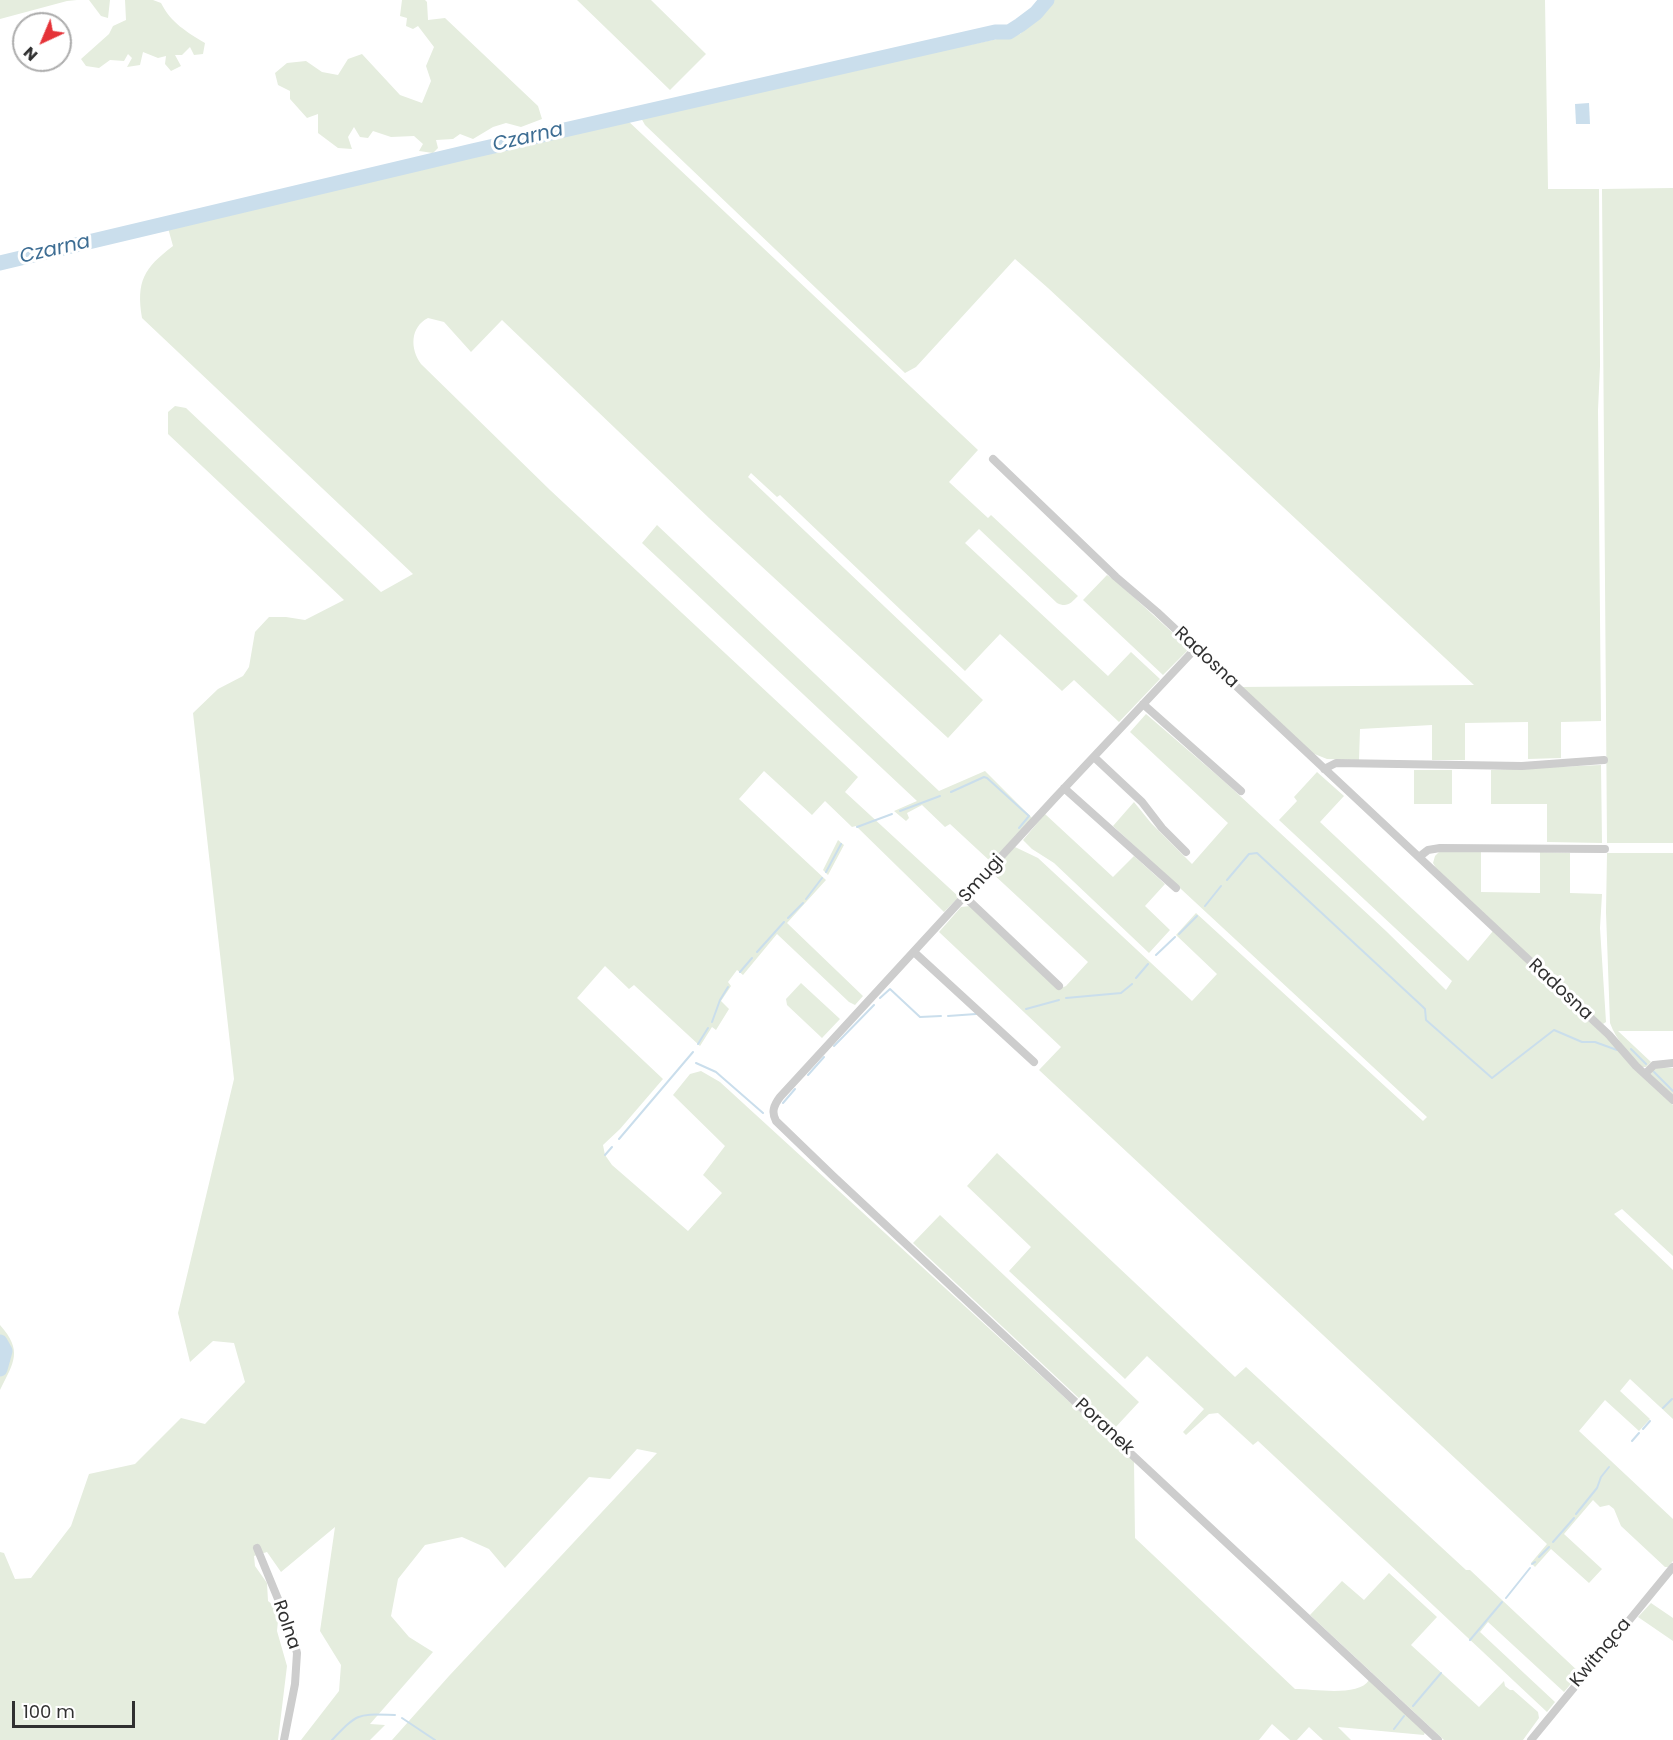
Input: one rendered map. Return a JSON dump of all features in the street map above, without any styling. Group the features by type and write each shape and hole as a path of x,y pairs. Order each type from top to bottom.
{"street":[{"name":"Radosna","path":"993,459 1116,577 1157,612 1608,1035 1673,1100"},
{"name":"Smugi","path":"773,1112 780,1097 1195,649"},
{"path":"1143,704 1240,791"},
{"path":"1094,757 1142,802 1162,828 1186,852"},
{"path":"1324,769 1336,763 1522,766 1604,760"},
{"path":"1064,788 1176,888"},
{"path":"1419,857 1428,850 1440,848 1605,849"},
{"path":"965,897 1059,986"},
{"path":"914,952 1034,1062"},
{"path":"1645,1074 1654,1065 1673,1062"},
{"name":"Poranek","path":"773,1112 776,1121 842,1184 1438,1740"},
{"name":"Rolna","path":"257,1548 292,1633 297,1653 297,1667 284,1740"},
{"name":"Kwitnąca","path":"1531,1740 1673,1567"}],"green space":[{"path":"0,0 77,0 26,12 12,12 12,16 0,19"},
{"path":"89,0 110,0 108,18 101,16"},
{"path":"125,0 153,0 161,3 175,22 205,43 203,54 194,55 190,47 182,55 175,55 181,66 171,71 165,64 166,56 158,58 143,52 140,65 127,67 132,58 128,54 124,61 110,60 99,68 86,66 81,59 109,34 113,26 126,20"},
{"path":"402,0 425,0 428,20 445,18 538,106 542,119 521,127 506,123 493,127 473,139 460,134 453,139 436,140 438,148 433,153 419,151 423,144 414,136 391,137 373,131 368,138 360,137 354,127 348,137 352,149 338,148 318,133 318,114 307,118 290,99 290,91 278,85 275,73 287,63 306,61 322,72 338,75 348,59 362,54 400,95 422,103 431,81 426,66 434,47 418,26 413,29 406,26 407,18 400,16"},
{"path":"577,0 651,0 706,54 670,90"},
{"path":"1054,0 1545,0 1548,189 1599,189 1600,366 1598,410 1601,721 1561,722 1561,758 1528,759 1528,722 1465,723 1465,760 1432,760 1432,725 1360,729 1359,760 1327,759 1312,753 1239,687 1474,685 1015,259 916,367 905,373 645,125 640,116 819,74 895,61 1020,34"},
{"path":"627,120 978,450 949,482 988,518 991,515 1078,596 1066,605 1057,603 979,529 965,543 1108,676 1131,652 1160,679 1119,722 1074,680 1062,691 1000,634 965,671 780,495 777,497 751,473 748,477 983,700 948,738 709,518 502,320 471,352 444,322 428,318 422,322 414,339 415,352 421,364 550,490 858,777 845,792 959,897 944,912 856,826 852,827 825,801 812,815 764,771 739,799 826,880 787,923 863,996 855,1005 849,1002 777,934 743,975 737,970 728,982 731,986 721,1001 729,1009 716,1030 712,1027 700,1046 634,985 629,989 605,966 577,998 663,1079 620,1129 603,1145 605,1155 612,1165 688,1231 722,1193 703,1175 725,1146 673,1095 690,1074 701,1071 720,1082 1134,1461 1135,1538 1295,1689 1324,1691 1356,1689 1369,1680 1425,1732 1424,1735 1338,1727 1351,1740 1323,1740 1309,1727 1297,1740 1290,1740 1272,1724 1259,1740 392,1740 657,1453 637,1449 610,1479 589,1477 505,1568 489,1549 462,1537 425,1545 398,1579 391,1616 409,1637 433,1652 370,1724 385,1725 370,1740 301,1740 339,1691 341,1665 320,1631 335,1527 281,1572 267,1552 254,1556 255,1566 267,1583 268,1601 279,1610 277,1631 287,1666 278,1740 0,1740 0,1552 4,1553 15,1579 31,1578 71,1526 89,1474 135,1464 181,1418 205,1424 245,1382 234,1343 213,1341 190,1362 178,1313 234,1079 193,713 218,689 243,676 249,667 255,632 269,617 305,620 344,600 168,434 168,412 175,406 186,408 381,592 413,574 142,318 140,294 144,276 155,261 173,246 168,228"},
{"path":"1673,188 1673,843 1607,843 1602,189"},
{"path":"657,525 939,791 985,771 1032,818 991,862 950,824 945,827 922,805 907,813 909,818 906,821 894,811 917,801 642,543"},
{"path":"1107,575 1186,645 1187,651 1163,675 1083,600"},
{"path":"1146,714 1225,782 1386,931 1446,990 1452,981 1279,820 1297,801 1294,797 1317,772 1344,796 1320,822 1468,961 1493,931 1614,1045 1630,1064 1673,1105 1673,1256 1622,1209 1614,1214 1673,1270 1673,1419 1630,1379 1620,1391 1650,1419 1639,1431 1605,1400 1579,1431 1673,1519 1673,1561 1668,1567 1665,1567 1621,1526 1614,1509 1609,1505 1600,1507 1593,1500 1564,1534 1602,1569 1589,1583 1551,1549 1535,1567 1531,1563 1547,1544 1039,1070 1061,1047 939,932 961,907 970,906 1059,989 1066,986 1088,962 991,872 1015,847 1038,858 1192,1001 1217,974 1176,935 1196,913 1423,1121 1427,1117 1113,826 1134,802 1151,823 1192,864 1228,823 1130,732"},
{"path":"1601,765 1602,843 1547,842 1547,804 1491,804 1491,770"},
{"path":"1414,770 1452,770 1452,804 1414,804"},
{"path":"1045,814 1113,877 1134,856 1165,884 1145,906 1170,930 1149,953 1054,863 1032,849 1023,840"},
{"path":"838,840 844,845 828,875 823,870"},
{"path":"1439,852 1481,852 1481,892 1540,893 1540,852 1570,853 1570,893 1602,894 1600,928 1606,1022 1603,1024 1592,1015 1436,868 1433,863"},
{"path":"1607,853 1673,853 1673,1031 1618,1031 1651,1062 1646,1067 1641,1067 1628,1052 1610,1023 1606,912"},
{"path":"801,983 840,1019 822,1038 787,1005 786,999"},
{"path":"1656,1067 1673,1068 1673,1096 1650,1075"},
{"path":"997,1153 1235,1377 1246,1367 1580,1673 1564,1692 1488,1622 1480,1632 1555,1702 1547,1712 1258,1441 1253,1445 1218,1413 1209,1414 1186,1435 1183,1432 1204,1409 1147,1356 1125,1379 1009,1271 1031,1247 967,1186"},
{"path":"940,1215 1139,1402 1113,1430 913,1243"},
{"path":"0,1325 12,1342 14,1357 0,1390"},
{"path":"1389,1573 1437,1617 1411,1645 1479,1707 1504,1681 1505,1686 1513,1690 1538,1712 1539,1718 1523,1740 1444,1740 1310,1615 1342,1581 1364,1600"},
{"path":"1651,1603 1673,1618 1673,1641 1638,1617"}],"water":[{"path":"1589,103 1590,124 1576,124 1575,104"}],"waterway":[{"name":"Czarna","path":"0,263 472,151 995,32 1009,32 1036,13 1047,0"},
{"path":"951,792 984,777 987,778 1029,816 1019,828"},
{"path":"900,811 940,796"},
{"path":"857,827 892,814"},
{"path":"826,872 841,844"},
{"path":"1227,880 1249,854 1257,853 1422,1006 1425,1009 1426,1020 1492,1078 1554,1030 1582,1042 1595,1042 1617,1050"},
{"path":"806,899 822,878"},
{"path":"1205,906 1221,886"},
{"path":"788,918 803,903"},
{"path":"1179,934 1197,916"},
{"path":"757,952 784,922"},
{"path":"1156,955 1175,937"},
{"path":"740,972 752,958"},
{"path":"1136,978 1148,964"},
{"path":"1066,998 1121,993 1132,984"},
{"path":"712,1022 720,1000 728,987"},
{"path":"880,998 890,989 920,1017 941,1016"},
{"path":"1026,1009 1059,1000"},
{"path":"834,1046 874,1005"},
{"path":"948,1016 976,1014"},
{"path":"698,1044 708,1028"},
{"path":"1631,1049 1646,1064"},
{"path":"619,1139 693,1052"},
{"path":"808,1075 824,1057"},
{"path":"696,1063 716,1072 763,1113"},
{"path":"1654,1072 1673,1091"},
{"path":"783,1103 795,1089"},
{"path":"605,1155 612,1147"},
{"name":"Czarna","path":"0,1342 5,1351 0,1369"},
{"path":"1663,1408 1672,1399"},
{"path":"1643,1429 1650,1421"},
{"path":"1632,1441 1639,1433"},
{"path":"1576,1514 1597,1488 1601,1477 1609,1467"},
{"path":"1553,1542 1574,1518"},
{"path":"1539,1557 1549,1547"},
{"path":"1506,1598 1530,1568"},
{"path":"1470,1640 1502,1602"},
{"path":"1413,1706 1441,1673"},
{"path":"332,1740 348,1724 359,1717 395,1715"},
{"path":"1394,1729 1404,1716"},
{"path":"402,1718 435,1740"}]}
